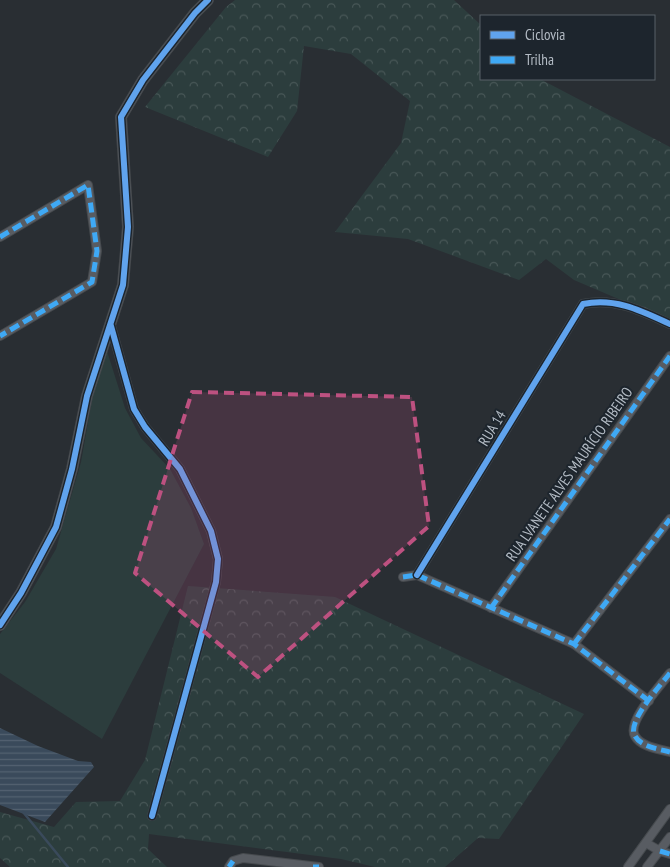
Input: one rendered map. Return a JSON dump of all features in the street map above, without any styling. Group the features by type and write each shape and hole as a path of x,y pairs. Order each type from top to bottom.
{"street":[{"path":"0,625 21,593 56,527 72,468 87,396 123,285 128,227 121,117 143,80 195,13 208,0"},
{"path":"0,237 88,185 97,251 92,282 0,336"},
{"name":"RUA 14","path":"417,575 583,304 612,302 638,309 670,324"},
{"path":"111,326 134,408 145,427 180,469 211,531 218,559 216,582 152,816"},
{"name":"RUA LVANETE ALVES MAURÍCIO RIBEIRO","path":"491,608 670,356"},
{"path":"574,644 670,519"},
{"path":"403,577 417,575 574,644 649,701"},
{"path":"670,673 637,716 632,728 634,736 644,744 670,752"},
{"path":"628,867 670,810"},
{"path":"648,867 670,837"},
{"path":"646,843 670,854"},
{"path":"231,864 243,858 315,867"}],"highlighted area":[{"path":"192,392 412,397 429,526 258,677 135,573"}],"green space":[{"path":"235,0 454,0 480,24 480,80 542,80 670,147 670,321 574,280 546,259 519,280 408,239 335,232 401,143 410,101 351,54 304,46 297,111 268,157 145,107 226,7"},
{"path":"107,351 125,408 141,438 170,469 191,508 204,544 102,739 0,673 0,634 25,602 56,549 81,462 94,388"},
{"path":"188,586 335,597 584,714 499,839 478,838 445,867 375,867 341,859 149,834 148,849 167,867 10,867 0,858 0,812 54,827 76,802 120,801 145,760"}],"water":[{"path":"0,728 38,746 78,761 91,762 94,767 45,822 0,805"}],"waterway":[{"path":"23,812 68,867"}],"marked path":[{"path":"0,237 88,185 97,251 92,282 0,336"},
{"path":"491,608 670,356"},
{"path":"574,644 670,519"},
{"path":"403,577 417,575 574,644 649,701"},
{"path":"670,673 640,713 635,722 634,730 635,736 641,743 670,752"},
{"path":"660,851 670,854"},
{"path":"229,867 233,861"},
{"path":"313,867 319,867"}],"cycle path":[{"path":"0,625 21,593 56,527 72,469 87,396 123,285 128,227 121,117 143,80 195,13 208,0"},
{"path":"417,575 583,304 606,302 628,306 670,324"},
{"path":"111,326 134,409 145,427 180,469 211,531 218,559 216,582 152,816"}]}
